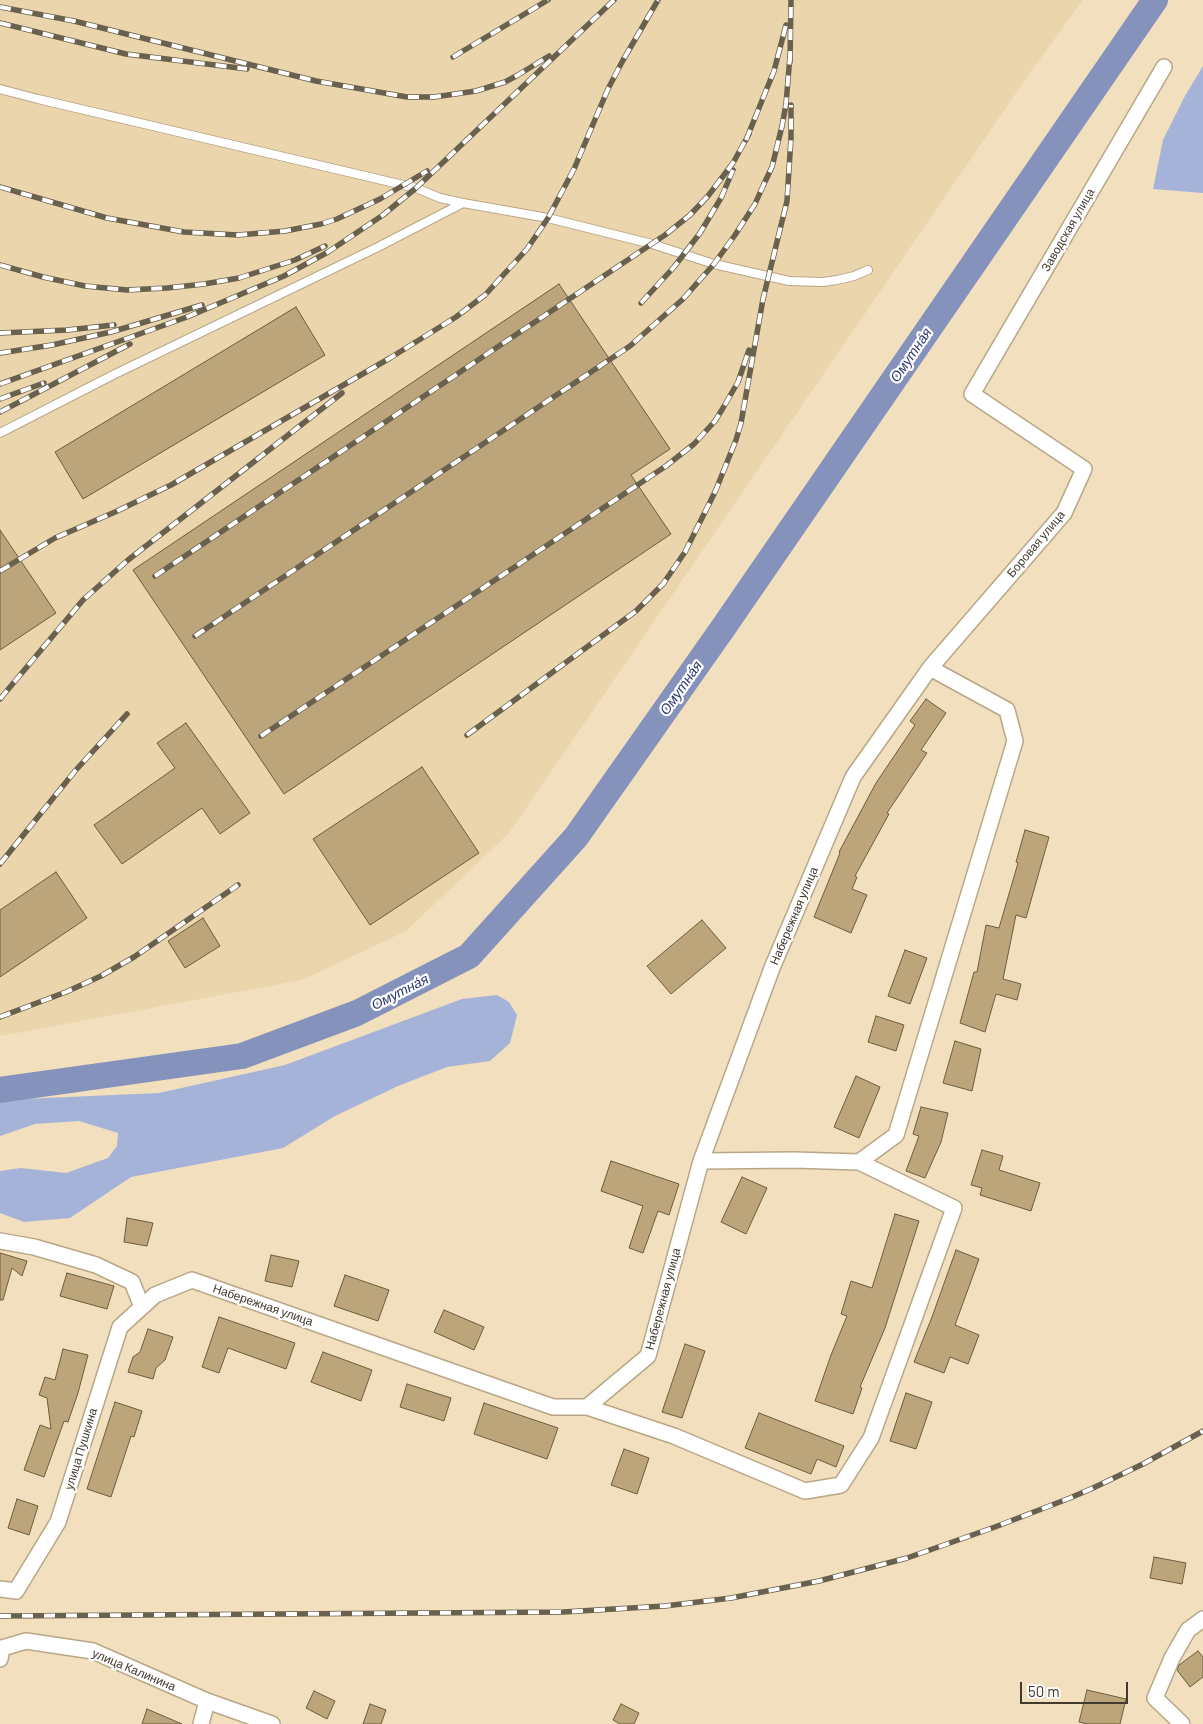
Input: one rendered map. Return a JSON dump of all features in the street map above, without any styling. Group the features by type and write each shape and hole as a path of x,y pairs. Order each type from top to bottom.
{"street":[{"name":"Заводская улица","path":"972,394 1164,67"},
{"name":"Боровая улица","path":"930,668 1064,513 1084,469 972,394"},
{"name":"Набережная улица","path":"142,1308 155,1296 192,1280 553,1407 587,1407 648,1356 701,1161 772,968 853,777 930,668"},
{"path":"859,1162 896,1135 1016,741 1007,710 930,668"},
{"path":"587,1407 674,1436 805,1491 841,1486 871,1438 954,1208 859,1162 794,1160 701,1161"},
{"path":"0,1241 34,1247 96,1265 132,1282 142,1308"},
{"name":"улица Пушкина","path":"0,1589 16,1591 58,1522 120,1327 142,1308"},
{"path":"1182,1724 1155,1698 1172,1658 1188,1630 1203,1619"},
{"name":"улица Калинина","path":"0,1659 2,1648 26,1641 93,1651 207,1701 272,1724"},
{"path":"201,1724 207,1701"}],"lane":[{"path":"0,89 416,188 440,198 565,222 652,244 714,264 789,281 837,280 868,270"},
{"path":"0,433 113,375 378,247 463,203"}],"shaded area":[{"path":"0,0 1083,0 1029,74 509,833 406,931 302,980 0,1036"},
{"path":"1203,66 1203,193 1153,189 1163,140 1185,96"},
{"path":"497,995 509,1002 517,1015 510,1043 490,1061 447,1067 398,1086 335,1116 283,1148 131,1177 70,1218 24,1222 0,1213 0,1171 21,1168 66,1173 108,1158 117,1146 118,1133 79,1121 35,1124 0,1136 0,1100 159,1093 285,1065 462,999"}],"building":[{"path":"559,284 670,449 631,475 671,534 284,794 133,570"},
{"path":"296,307 325,355 83,499 55,452"},
{"path":"0,530 56,613 0,650"},
{"path":"926,699 946,713 921,750 927,753 887,813 889,814 855,876 857,877 852,889 867,895 851,933 814,917 839,852 876,783 915,725 910,721"},
{"path":"186,723 250,813 220,834 202,808 122,864 94,825 175,768 157,743"},
{"path":"422,767 479,853 370,925 313,839"},
{"path":"1025,830 1049,837 1026,918 1016,915 1003,979 1021,984 1017,1000 996,994 985,1032 960,1023 974,972 977,972 986,925 999,928 1018,863 1016,862"},
{"path":"56,872 87,918 0,977 0,910"},
{"path":"203,918 220,946 185,968 168,941"},
{"path":"702,920 726,948 671,994 647,966"},
{"path":"905,950 927,958 910,1004 888,996"},
{"path":"876,1016 904,1025 896,1051 868,1042"},
{"path":"955,1041 981,1049 972,1091 943,1083"},
{"path":"856,1076 880,1087 859,1138 834,1127"},
{"path":"921,1107 948,1113 941,1142 925,1178 906,1171 919,1136 913,1134"},
{"path":"982,1150 1003,1156 999,1170 1040,1183 1031,1211 980,1195 982,1188 971,1185"},
{"path":"611,1161 679,1184 669,1215 658,1211 643,1253 629,1248 643,1206 601,1191"},
{"path":"742,1177 767,1188 746,1234 721,1222"},
{"path":"895,1214 919,1221 885,1328 860,1387 862,1388 853,1414 815,1401 847,1316 841,1314 851,1281 872,1288"},
{"path":"127,1218 153,1223 147,1246 124,1242"},
{"path":"956,1250 979,1259 955,1325 979,1335 968,1364 950,1357 944,1373 914,1362"},
{"path":"0,1253 27,1261 22,1276 12,1268 3,1300 0,1300"},
{"path":"271,1255 299,1261 292,1287 265,1281"},
{"path":"67,1273 114,1286 107,1309 60,1296"},
{"path":"345,1275 389,1290 378,1321 334,1306"},
{"path":"444,1310 484,1327 474,1350 434,1332"},
{"path":"219,1317 295,1343 286,1369 228,1348 219,1373 202,1367"},
{"path":"148,1329 173,1337 165,1360 156,1368 153,1379 128,1372 133,1357 140,1352"},
{"path":"685,1344 705,1351 682,1418 662,1412"},
{"path":"63,1349 88,1355 68,1422 64,1421 44,1477 24,1470 40,1425 51,1429 47,1398 39,1395 45,1377 55,1380"},
{"path":"323,1352 372,1370 361,1401 311,1382"},
{"path":"407,1384 451,1398 444,1421 400,1407"},
{"path":"906,1393 932,1402 916,1449 890,1441"},
{"path":"115,1402 142,1411 134,1437 131,1436 111,1497 87,1489"},
{"path":"484,1403 558,1428 547,1459 474,1434"},
{"path":"759,1413 844,1446 836,1467 817,1459 811,1474 745,1448"},
{"path":"624,1449 649,1458 637,1494 611,1485"},
{"path":"17,1499 38,1506 29,1535 8,1528"},
{"path":"1154,1557 1186,1563 1182,1584 1150,1578"},
{"path":"1198,1651 1203,1657 1203,1677 1190,1687 1177,1670 1179,1665"},
{"path":"1087,1690 1126,1699 1120,1724 1087,1724 1079,1722"},
{"path":"314,1691 335,1701 327,1719 306,1708"},
{"path":"370,1704 386,1710 381,1724 363,1724"},
{"path":"621,1704 639,1713 634,1724 620,1724 613,1720"},
{"path":"147,1709 182,1724 142,1724"}],"waterway":[{"name":"Омутна́я","path":"0,1090 242,1056 357,1013 469,956 576,837 723,628 1155,0"}],"railway":[{"path":"453,57 548,0"},
{"path":"0,384 187,317 284,276 328,252 383,215 416,188 614,0"},
{"path":"0,571 55,538 171,485 390,358 456,317 485,295 527,249 548,218 574,169 608,89 658,0"},
{"path":"790,62 791,0"},
{"path":"0,7 74,21 316,81 407,97 434,97 476,91 505,82 549,56"},
{"path":"0,23 126,54 247,69"},
{"path":"746,140 774,71 786,25"},
{"path":"195,636 630,346 683,299 714,264 735,235 755,204 772,167 786,104 790,56"},
{"path":"467,735 636,611 663,584 685,552 715,492 741,423 763,299 787,201 791,105"},
{"path":"155,576 665,235 690,215 708,196 733,163 749,134"},
{"path":"641,303 674,267 700,233 721,198 733,170"},
{"path":"0,187 107,218 184,232 238,235 285,231 337,219 380,199 427,171"},
{"path":"0,265 85,286 127,290 167,288 239,278 295,260 325,246"},
{"path":"0,353 52,345 111,332 202,305"},
{"path":"0,333 67,330 114,325"},
{"path":"0,412 130,344"},
{"path":"261,736 666,466 694,444 715,421 723,408 738,382 749,350"},
{"path":"0,399 44,383"},
{"path":"0,699 83,600 128,560 342,393"},
{"path":"0,864 75,771 127,714"},
{"path":"0,1017 66,992 101,976 134,957 238,885"},
{"path":"0,1616 563,1612 665,1606 731,1598 819,1581 907,1558 995,1527 1093,1488 1143,1464 1203,1431"}]}
